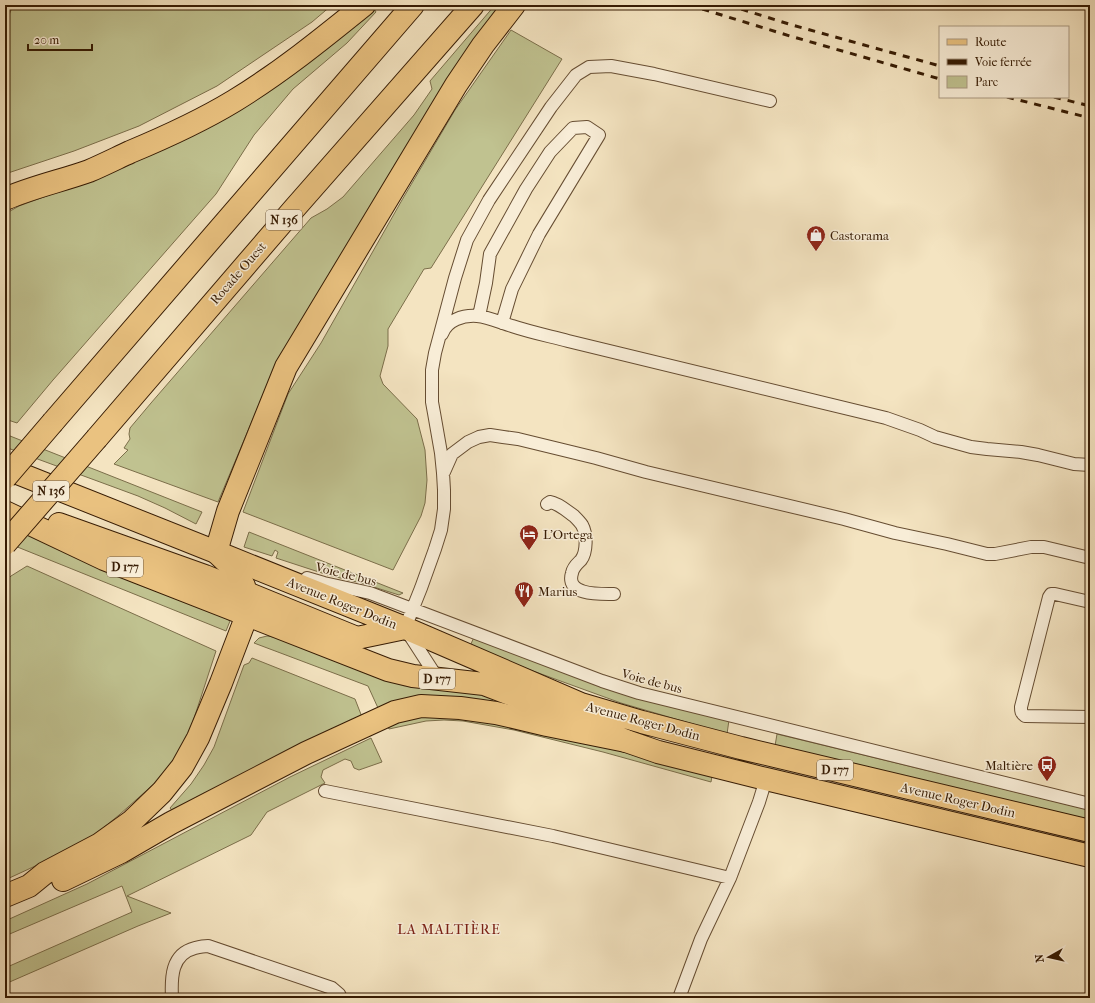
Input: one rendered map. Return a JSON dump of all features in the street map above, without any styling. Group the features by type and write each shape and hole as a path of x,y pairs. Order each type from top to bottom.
{"main road":[{"path":"5,199 88,171 159,140 197,121 234,101 306,52 364,5"},
{"path":"5,478 413,5"},
{"name":"Rocade Ouest","path":"5,544 278,227 473,5"},
{"path":"205,576 216,552 228,511 286,367 456,85 483,45 514,5"},
{"name":"D 177","path":"5,468 216,552"},
{"path":"5,504 205,576 357,638 405,628"},
{"name":"D 177","path":"5,512 104,559 248,615"},
{"path":"5,896 29,886 45,873 100,844 132,821 162,792 182,767 198,738 248,615 244,586 236,571 216,552"},
{"name":"Avenue Roger Dodin","path":"216,552 405,628 581,704 741,748 1090,831"},
{"name":"Avenue Roger Dodin","path":"248,615 388,670 413,676 484,684 548,708 626,741 658,752 1090,856"},
{"path":"29,886 51,885 103,861 171,823 306,753 395,712 421,706 460,708 496,713 626,741"}],"lane":[{"path":"438,679 405,628 433,556 441,530 444,509 441,453 432,396 432,370 435,353 455,278 467,240 489,200 551,107 576,75 589,67 610,66 654,74 770,101"},
{"path":"479,316 490,254 522,196 550,152 559,142 573,128 587,127 599,135 538,234 512,289 502,323"},
{"path":"439,340 443,330 450,323 460,318 479,316 570,341 886,418 920,430 934,437 971,447 1021,452 1074,464 1090,465"},
{"path":"443,473 452,454 468,442 479,437 490,435 503,436 844,519 895,533 987,554 995,554 1031,547 1044,548 1090,558"},
{"path":"547,504 550,502 555,503 575,517 582,525 586,536 584,551 581,559 571,573 573,584 582,591 591,594 614,594"},
{"name":"Voie de bus","path":"216,552 324,584 370,593 413,608 602,681 639,693 1090,804"},
{"path":"1090,602 1055,594 1051,594 1049,597 1021,711 1025,716 1090,718"},
{"path":"680,998 701,939 730,878 759,802 766,779"},
{"path":"326,791 553,836 730,878"},
{"path":"172,998 173,971 176,962 183,954 194,948 208,946 332,988 341,998"}],"green space":[{"path":"13,5 332,5 312,22 217,86 139,126 74,151 5,174 5,20 7,20"},
{"path":"495,5 504,5 266,388 218,502 114,464 128,450 124,448 130,439 130,428 311,218 327,209 343,197 414,115 432,89 430,81"},
{"path":"373,7 376,12 347,43 293,89 254,135 216,194 17,423 5,419 5,214 19,206 96,178"},
{"path":"511,30 562,59 431,268 424,269 388,329 388,346 380,376 383,384 417,419 425,450 427,480 425,503 421,516 393,570 243,512 288,394 321,343 455,110"},
{"path":"5,434 202,512 196,524 138,496 5,447"},
{"path":"5,525 223,612 223,617 230,621 226,631 5,542"},
{"path":"249,532 403,593 399,595 361,583 328,575 276,558 278,552 275,550 272,556 244,547"},
{"path":"27,566 216,651 184,749 155,783 85,843 5,880 5,582 11,576"},
{"path":"475,635 729,720 727,734 621,703 533,671 470,646"},
{"path":"267,636 280,638 494,695 491,704 393,702 378,708 368,686 254,643 259,638"},
{"path":"252,658 355,699 362,717 174,813 170,808 191,784 214,747 244,665 249,663"},
{"path":"459,715 607,746 712,776 711,782 603,752 514,730 463,721 426,721 389,729 388,727 415,716"},
{"path":"777,734 1090,810 1090,823 775,746"},
{"path":"371,738 382,762 359,770 354,768 351,761 345,759 323,770 321,777 325,783 267,812 251,835 127,896 171,913 5,984 5,968 132,912 122,886 5,936 5,921 87,884 290,777"}],"railway":[{"path":"689,5 939,79"},
{"path":"728,5 792,25 939,66"},
{"path":"1011,98 1090,118"},
{"path":"1058,98 1090,106"}],"place":[{"name":"Castorama","path":"816,252"},
{"name":"L'Ortega","path":"529,551"},
{"name":"Marius","path":"524,608"},
{"name":"Maltière","path":"1047,782"}],"district":[{"name":"LA MALTIÈRE","path":"449,929"}]}
